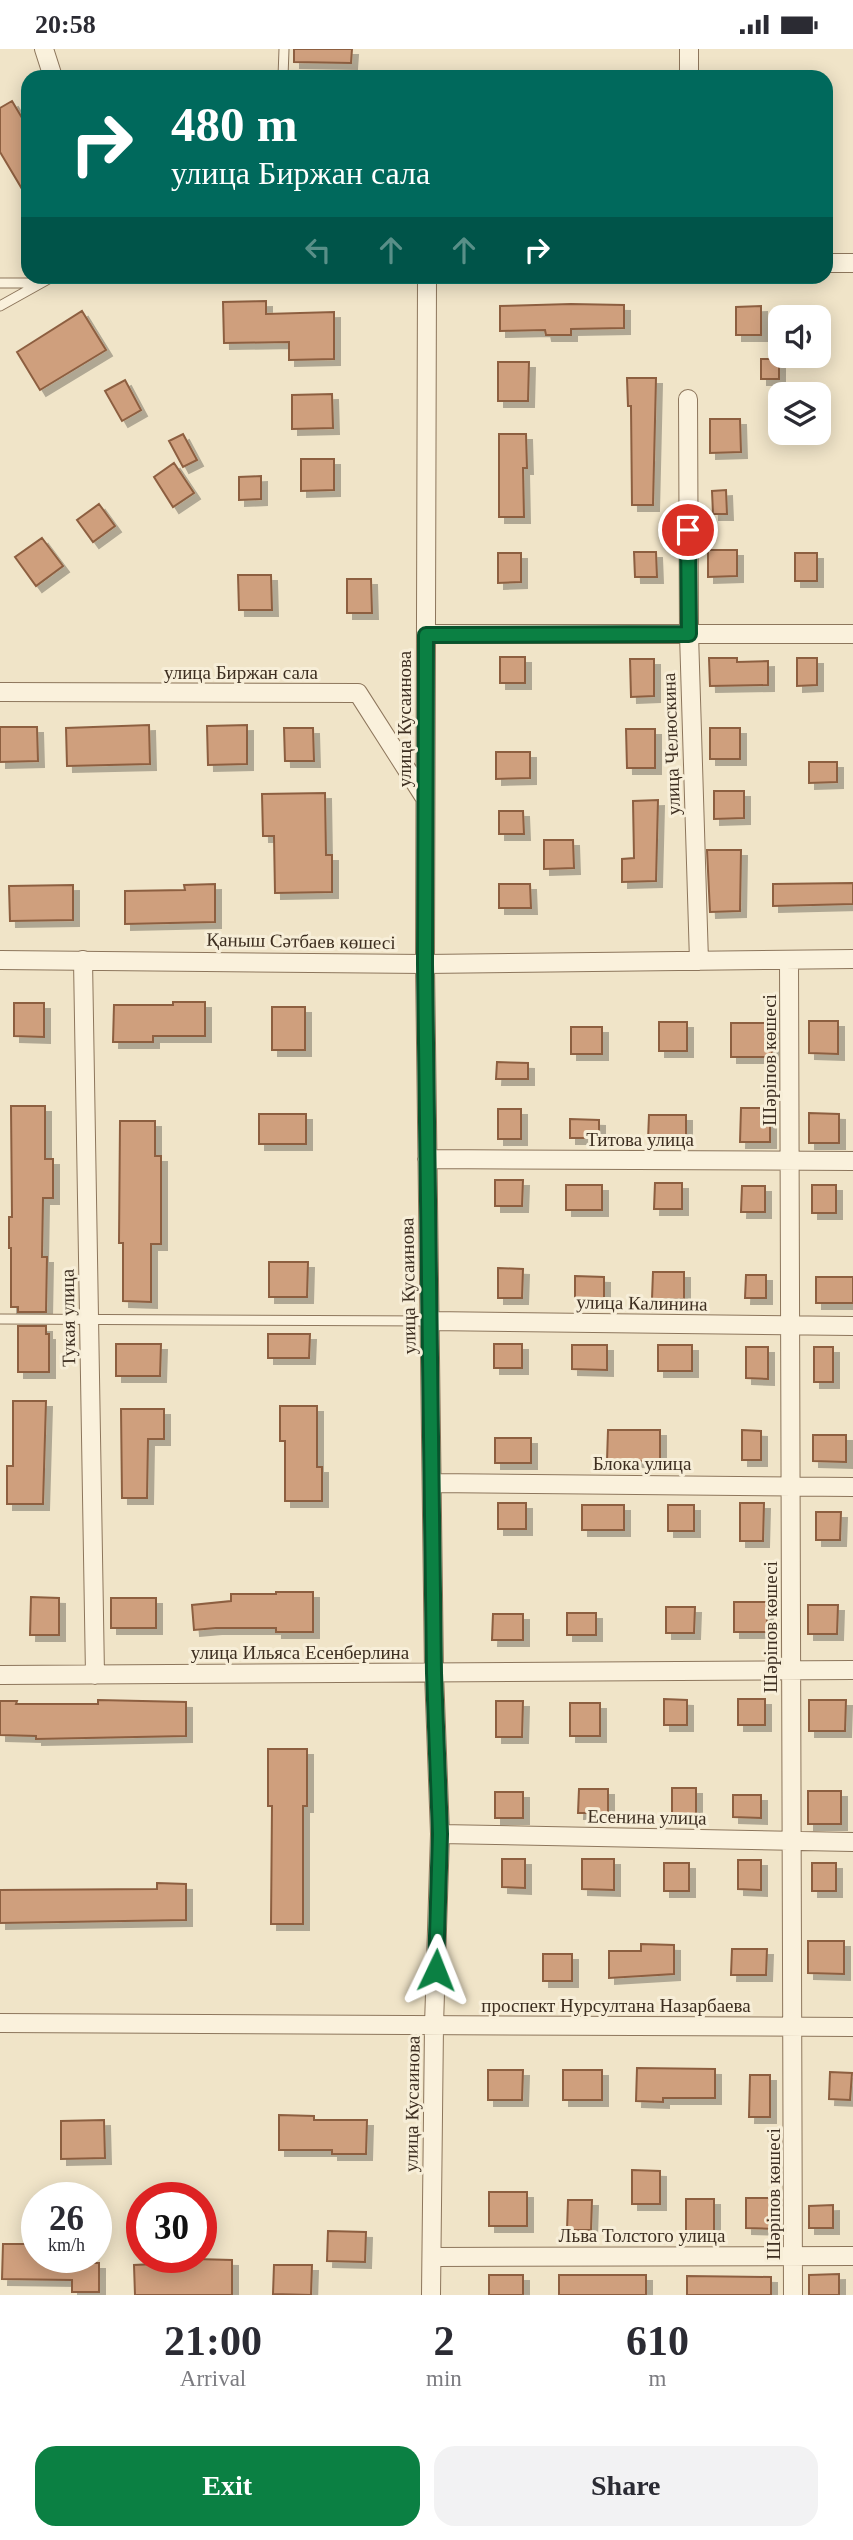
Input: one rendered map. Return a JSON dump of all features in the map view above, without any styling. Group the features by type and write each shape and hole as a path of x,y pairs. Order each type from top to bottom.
{"street":[{"path":"44,49 52,70"},
{"path":"689,49 690,70"},
{"path":"833,263 853,263"},
{"name":"улица Кусаинова","path":"427,284 425,964 434,1673 440,1834 434,2025 431,2295"},
{"name":"улица Челюскина","path":"688,400 689,634 699,961"},
{"path":"426,635 853,634"},
{"name":"улица Биржан сала","path":"0,692 358,693 425,798"},
{"name":"Қаныш Сәтбаев көшесі","path":"0,960 425,964 853,959"},
{"name":"Тукая улица","path":"83,960 95,1675"},
{"name":"Шәріпов көшесі","path":"789,960 793,2295"},
{"name":"Титова улица","path":"427,1159 853,1161"},
{"name":"улица Калинина","path":"430,1321 853,1326"},
{"name":"Блока улица","path":"432,1483 853,1487"},
{"name":"улица Ильяса Есенберлина","path":"0,1675 853,1670"},
{"name":"Есенина улица","path":"440,1834 853,1843"},
{"name":"проспект Нурсултана Назарбаева","path":"0,2023 853,2027"},
{"name":"Льва Толстого улица","path":"432,2257 853,2256"}],"lane":[{"path":"283,70 284,49"},
{"path":"0,283 21,283"},
{"path":"0,306 39,284"},
{"path":"0,1319 430,1321"}],"building":[{"path":"294,49 352,49 351,63 294,62"},
{"path":"12,101 21,116 21,187 0,152 0,108"},
{"path":"266,301 266,314 334,312 334,359 289,360 289,342 224,343 223,302"},
{"path":"624,305 624,328 571,329 571,335 546,335 545,330 500,331 500,306"},
{"path":"761,306 761,335 736,335 736,307"},
{"path":"82,311 106,350 40,390 17,352"},
{"path":"761,359 768,359 768,368 779,368 779,379 761,379"},
{"path":"498,362 529,362 528,401 498,401"},
{"path":"627,378 656,378 653,505 632,505 631,406 628,406"},
{"path":"125,380 141,410 122,421 105,391"},
{"path":"332,394 333,428 292,429 292,395"},
{"path":"710,419 740,419 741,452 710,453"},
{"path":"183,434 197,460 183,467 169,441"},
{"path":"499,434 526,434 527,468 523,468 524,517 499,517"},
{"path":"301,459 334,459 334,490 301,491"},
{"path":"174,463 194,493 173,507 154,477"},
{"path":"261,476 261,499 239,500 239,477"},
{"path":"726,490 727,514 713,514 712,491"},
{"path":"99,504 115,526 93,542 77,520"},
{"path":"42,538 63,566 36,586 15,557"},
{"path":"708,550 737,550 737,576 708,577"},
{"path":"634,552 656,552 657,577 635,577"},
{"path":"498,553 521,553 521,582 498,583"},
{"path":"795,553 817,553 817,581 795,581"},
{"path":"238,575 271,575 272,610 239,610"},
{"path":"347,579 371,579 372,613 347,613"},
{"path":"500,657 525,657 525,683 500,683"},
{"path":"709,658 737,658 737,662 768,661 768,685 710,686"},
{"path":"797,658 817,658 817,685 797,686"},
{"path":"630,659 654,659 654,696 631,697"},
{"path":"149,725 150,764 67,766 66,728"},
{"path":"247,725 247,764 208,765 207,726"},
{"path":"0,727 37,727 38,761 0,762"},
{"path":"284,728 313,728 314,761 285,761"},
{"path":"710,728 740,728 740,759 710,759"},
{"path":"626,729 655,729 655,768 627,768"},
{"path":"496,752 530,752 530,778 496,779"},
{"path":"809,762 837,762 837,782 809,783"},
{"path":"714,791 744,791 744,818 714,819"},
{"path":"325,793 326,855 332,855 332,892 275,893 274,836 263,836 262,794"},
{"path":"658,800 656,881 622,882 622,859 634,858 633,801"},
{"path":"499,811 523,811 524,834 499,834"},
{"path":"544,840 573,840 574,868 544,869"},
{"path":"707,850 741,850 740,911 710,912"},
{"path":"853,883 853,904 773,906 773,884"},
{"path":"215,884 215,922 125,924 125,891 185,890 184,885"},
{"path":"499,884 530,884 531,908 499,908"},
{"path":"73,885 73,920 10,921 9,886"},
{"path":"173,1002 205,1002 205,1036 153,1036 153,1042 113,1042 114,1005 173,1005"},
{"path":"14,1003 44,1003 44,1037 14,1036"},
{"path":"272,1007 305,1007 305,1050 272,1050"},
{"path":"809,1021 838,1021 838,1054 809,1053"},
{"path":"659,1022 687,1022 687,1051 659,1051"},
{"path":"731,1023 772,1023 772,1057 731,1057"},
{"path":"571,1027 602,1027 602,1054 571,1054"},
{"path":"497,1062 528,1063 528,1079 496,1079"},
{"path":"11,1106 45,1106 45,1159 53,1159 53,1198 43,1198 42,1257 47,1257 46,1312 18,1312 18,1307 11,1307"},
{"path":"741,1108 770,1108 770,1142 740,1142"},
{"path":"498,1109 521,1109 521,1139 498,1139"},
{"path":"809,1113 839,1114 839,1143 809,1143"},
{"path":"259,1114 306,1114 306,1144 259,1144"},
{"path":"649,1115 686,1115 686,1141 648,1140"},
{"path":"570,1119 599,1120 599,1138 570,1138"},
{"path":"120,1121 155,1121 155,1156 161,1156 161,1244 151,1244 151,1302 123,1301 123,1243 119,1243"},
{"path":"495,1180 523,1180 522,1206 495,1206"},
{"path":"655,1183 682,1183 682,1209 654,1209"},
{"path":"566,1185 602,1185 602,1210 566,1210"},
{"path":"812,1185 836,1185 836,1213 812,1213"},
{"path":"742,1186 765,1186 765,1212 741,1212"},
{"path":"269,1262 308,1262 307,1297 269,1297"},
{"path":"498,1268 523,1269 522,1298 498,1298"},
{"path":"653,1272 684,1272 684,1299 652,1299"},
{"path":"746,1275 766,1275 766,1298 745,1298"},
{"path":"575,1276 604,1277 604,1300 575,1300"},
{"path":"816,1277 853,1277 853,1303 816,1303"},
{"path":"18,1326 46,1326 46,1334 49,1334 49,1372 18,1372"},
{"path":"268,1334 310,1334 309,1358 268,1358"},
{"path":"116,1344 161,1344 160,1376 116,1376"},
{"path":"494,1344 522,1344 522,1368 494,1368"},
{"path":"572,1345 607,1345 607,1370 572,1369"},
{"path":"658,1345 692,1345 692,1371 658,1371"},
{"path":"746,1347 768,1347 768,1379 746,1378"},
{"path":"814,1347 833,1347 833,1382 814,1382"},
{"path":"13,1401 46,1401 43,1504 7,1504 7,1466 13,1466"},
{"path":"280,1406 317,1406 317,1467 322,1467 322,1501 285,1501 285,1441 280,1441"},
{"path":"121,1409 164,1409 164,1439 148,1439 147,1498 122,1498"},
{"path":"608,1430 660,1430 660,1461 607,1461"},
{"path":"742,1430 761,1431 761,1460 742,1460"},
{"path":"813,1435 846,1435 846,1462 813,1461"},
{"path":"495,1438 531,1438 531,1463 495,1463"},
{"path":"498,1503 526,1503 526,1529 498,1529"},
{"path":"740,1503 764,1503 763,1541 740,1541"},
{"path":"582,1505 624,1505 624,1530 582,1530"},
{"path":"668,1505 694,1505 694,1531 668,1531"},
{"path":"816,1512 841,1512 840,1540 816,1540"},
{"path":"313,1592 313,1632 276,1632 276,1628 194,1630 192,1605 231,1601 231,1594"},
{"path":"31,1597 59,1598 59,1635 30,1635"},
{"path":"111,1598 156,1598 156,1628 111,1628"},
{"path":"734,1602 767,1602 767,1632 734,1632"},
{"path":"808,1605 838,1605 837,1634 808,1634"},
{"path":"666,1607 695,1607 694,1633 666,1633"},
{"path":"567,1613 596,1613 596,1635 567,1635"},
{"path":"493,1614 523,1614 523,1640 492,1640"},
{"path":"664,1699 687,1700 687,1725 664,1725"},
{"path":"738,1699 765,1699 765,1725 738,1725"},
{"path":"98,1700 186,1702 186,1736 36,1739 36,1736 0,1735 0,1701 17,1701 16,1704 98,1704"},
{"path":"809,1700 846,1700 845,1731 809,1731"},
{"path":"496,1701 523,1701 522,1737 496,1737"},
{"path":"570,1703 600,1703 600,1736 570,1736"},
{"path":"268,1749 307,1749 307,1806 303,1806 303,1924 271,1924 272,1806 268,1806"},
{"path":"672,1788 696,1788 696,1820 672,1820"},
{"path":"579,1789 608,1789 608,1813 578,1813"},
{"path":"808,1791 841,1791 841,1824 808,1824"},
{"path":"495,1792 523,1792 523,1818 495,1818"},
{"path":"733,1795 761,1795 761,1818 733,1817"},
{"path":"502,1859 525,1859 525,1888 502,1887"},
{"path":"582,1859 614,1859 614,1890 582,1889"},
{"path":"738,1860 761,1860 761,1890 738,1889"},
{"path":"664,1863 689,1863 689,1891 664,1891"},
{"path":"812,1863 836,1863 836,1891 812,1891"},
{"path":"157,1883 186,1884 186,1920 0,1923 0,1890 157,1889"},
{"path":"808,1941 844,1941 844,1974 808,1973"},
{"path":"641,1944 674,1945 674,1974 609,1978 609,1951 641,1951"},
{"path":"732,1949 767,1949 766,1975 731,1975"},
{"path":"543,1954 572,1954 572,1981 543,1981"},
{"path":"637,2068 715,2069 715,2098 636,2101"},
{"path":"488,2070 523,2070 522,2100 488,2100"},
{"path":"563,2070 602,2070 602,2100 563,2100"},
{"path":"830,2072 852,2073 850,2100 829,2099"},
{"path":"750,2075 770,2075 770,2117 749,2117"},
{"path":"279,2115 314,2116 314,2120 367,2120 366,2154 332,2154 332,2150 279,2150"},
{"path":"104,2120 105,2158 61,2159 61,2121"},
{"path":"632,2170 660,2171 660,2204 632,2204"},
{"path":"489,2192 527,2192 527,2226 489,2226"},
{"path":"746,2198 775,2198 775,2229 746,2228"},
{"path":"686,2199 714,2199 714,2232 686,2231"},
{"path":"568,2200 592,2200 591,2230 567,2230"},
{"path":"833,2205 833,2228 809,2228 809,2206"},
{"path":"328,2231 366,2232 365,2262 327,2261"},
{"path":"3,2244 21,2244 21,2273 99,2273 99,2292 72,2292 72,2280 2,2279"},
{"path":"217,2260 232,2260 232,2295 135,2295 134,2273 217,2273"},
{"path":"274,2265 312,2265 311,2295 273,2294"},
{"path":"839,2274 839,2295 809,2295 809,2275"},
{"path":"489,2275 523,2275 523,2295 489,2295"},
{"path":"559,2275 646,2275 646,2295 559,2295"},
{"path":"687,2276 771,2277 771,2295 687,2295"}],"route":[{"path":"436,1970 440,1834 434,1673 425,964 426,635 689,634 688,530"}]}
